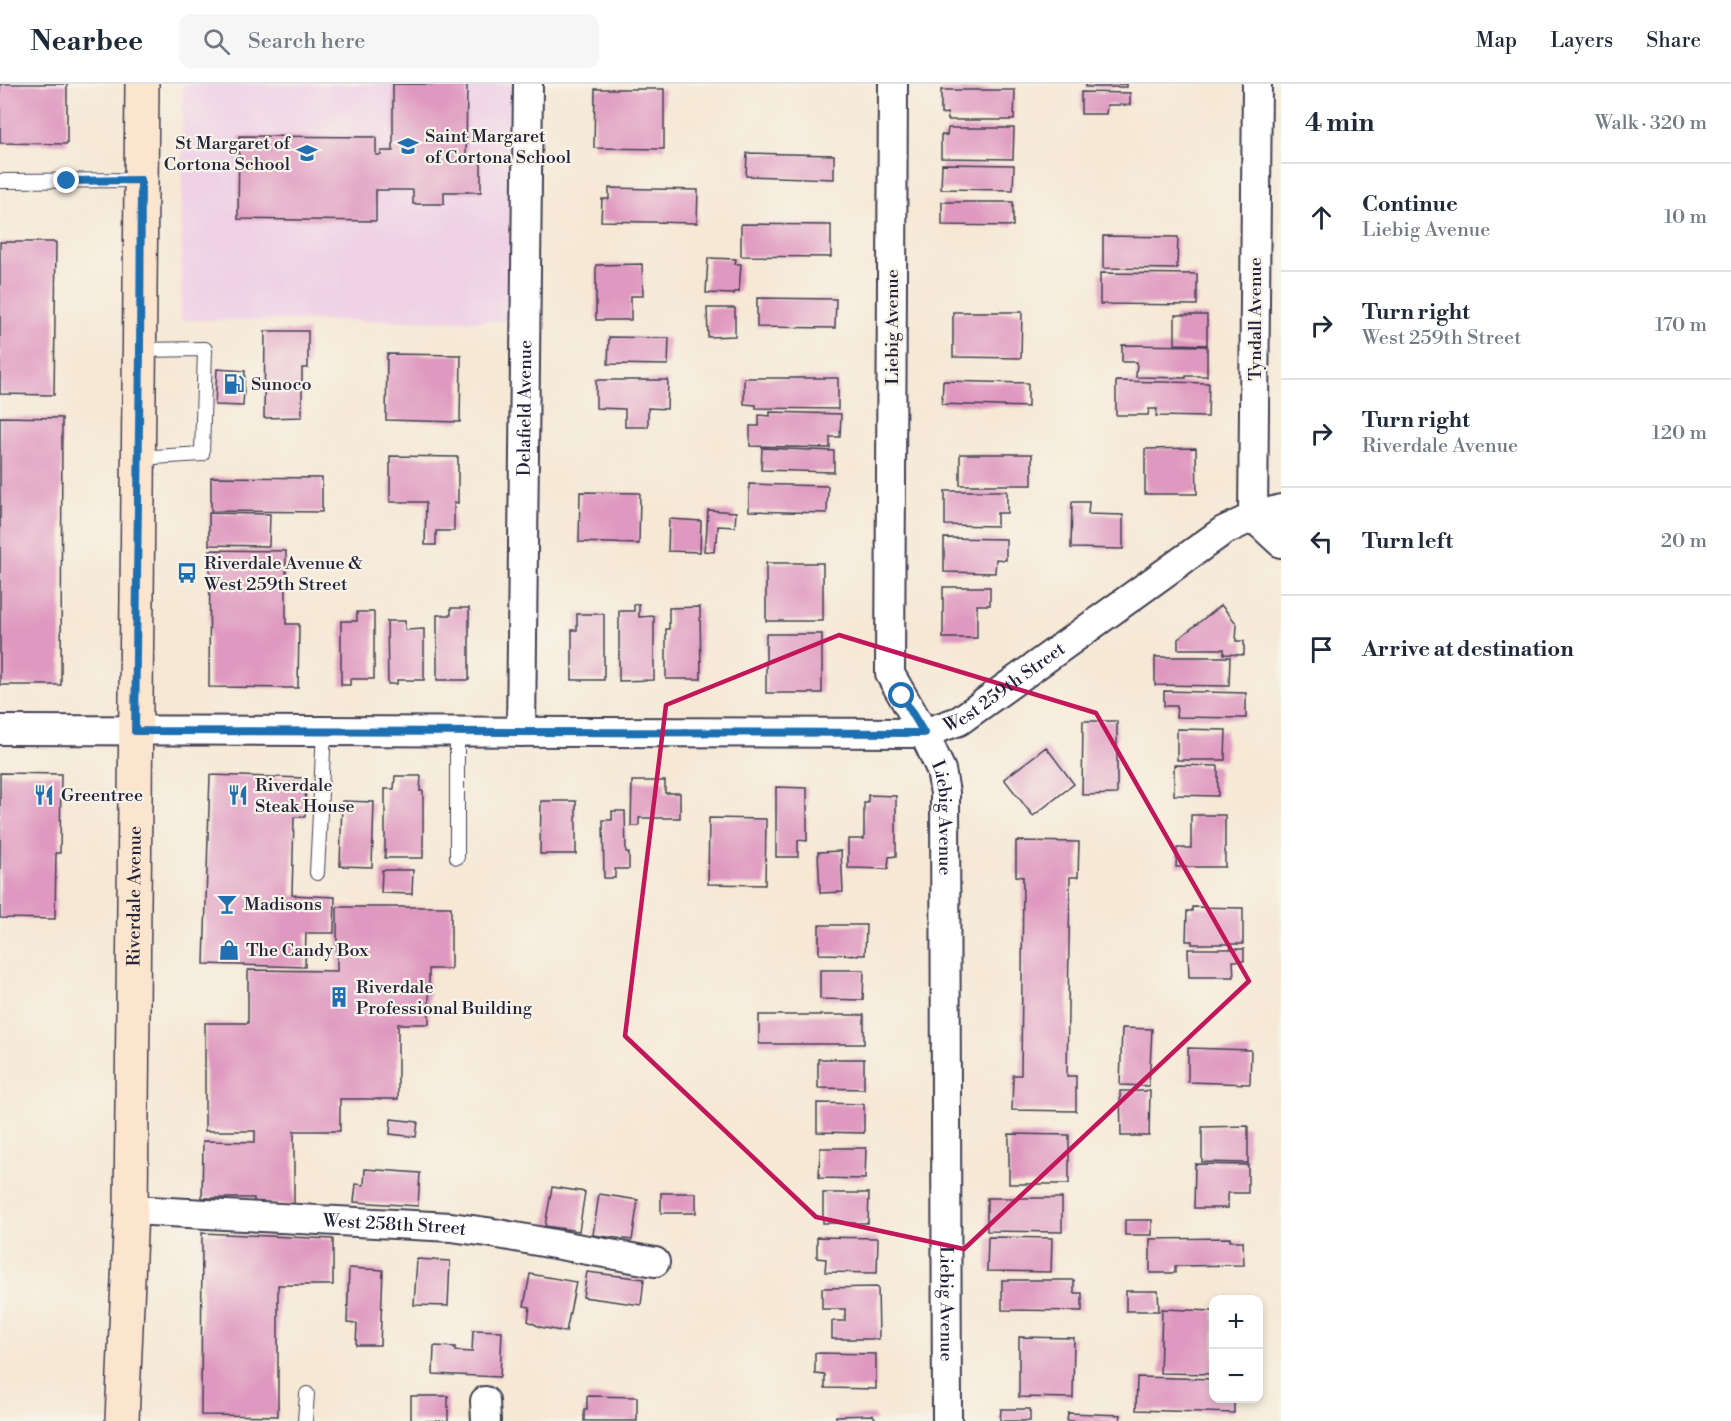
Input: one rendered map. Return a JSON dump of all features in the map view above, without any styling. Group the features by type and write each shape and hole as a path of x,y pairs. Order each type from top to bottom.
{"main road":[{"name":"Riverdale Avenue","path":"122,1421 130,1210 142,84"}],"street":[{"name":"Delafield Avenue","path":"521,732 528,84"},
{"name":"Liebig Avenue","path":"893,84 890,674 924,733 941,770 945,793 947,1421"},
{"name":"Tyndall Avenue","path":"1253,517 1257,84"},
{"name":"West 259th Street","path":"0,730 924,733 959,721 1223,531 1253,517 1281,509"},
{"path":"1253,517 1281,543"},
{"name":"West 258th Street","path":"130,1210 450,1227 655,1262"}],"lane":[{"path":"0,182 141,180"},
{"path":"138,458 202,454 205,349 140,350"},
{"path":"317,873 324,731"},
{"path":"457,731 457,857"},
{"path":"305,1421 307,1394"}],"highlighted area":[{"path":"839,635 1096,713 1249,981 964,1249 816,1217 625,1036 666,705"}],"shaded area":[{"path":"183,84 518,84 517,321 181,320"}],"building":[{"path":"0,84 67,84 67,144 0,143"},
{"name":"St Margaret of Cortona School","path":"393,84 467,84 466,156 481,156 481,192 444,192 444,204 413,204 413,190 376,190 376,221 238,219 239,136 376,137 376,155 381,155 381,151 393,151"},
{"path":"1086,84 1127,84 1127,87 1086,87"},
{"path":"595,89 664,89 664,149 594,148"},
{"path":"941,90 1015,90 1014,120 948,120 947,113 941,114"},
{"path":"1081,92 1130,93 1130,105 1107,105 1106,114 1081,114"},
{"path":"948,128 1014,128 1013,159 941,158 941,135 947,135"},
{"path":"747,153 834,155 834,179 746,176"},
{"path":"942,164 1014,165 1013,190 941,189"},
{"path":"609,188 698,190 697,223 601,221 602,199 609,199"},
{"path":"942,202 1013,202 1013,226 942,225"},
{"path":"741,224 831,225 831,257 741,256"},
{"path":"1103,236 1178,237 1177,269 1103,268"},
{"path":"0,242 56,242 54,395 0,394"},
{"path":"708,258 736,259 735,264 741,264 739,292 734,292 734,294 706,293"},
{"path":"642,264 643,296 631,296 631,320 596,320 596,265"},
{"path":"1100,273 1197,274 1197,305 1100,304"},
{"path":"757,298 836,299 835,328 757,327"},
{"path":"707,308 735,308 735,336 708,337"},
{"path":"953,312 1022,312 1021,358 953,357"},
{"path":"1175,315 1207,315 1207,345 1175,344"},
{"path":"265,331 308,331 308,368 302,368 302,417 264,418"},
{"path":"609,337 669,338 668,365 608,364"},
{"path":"1122,345 1207,346 1207,376 1136,377 1137,362 1122,362"},
{"path":"387,354 461,355 460,422 386,420"},
{"path":"217,369 245,371 243,406 215,405"},
{"path":"744,378 838,378 838,409 756,408 756,405 744,404"},
{"path":"596,380 668,380 667,409 648,408 648,427 625,427 625,409 596,408"},
{"path":"943,381 1028,383 1028,407 942,404"},
{"path":"1116,381 1209,383 1208,417 1156,416 1157,409 1149,409 1148,415 1116,415"},
{"path":"770,412 841,414 840,437 830,437 830,448 750,446 750,426 759,426 759,415 770,416"},
{"path":"0,417 62,418 61,685 0,685"},
{"path":"762,448 834,451 834,472 761,470"},
{"path":"1196,448 1197,494 1145,494 1145,449"},
{"path":"960,454 1032,454 1032,485 960,485"},
{"path":"390,456 458,457 458,503 454,502 454,531 436,531 436,545 425,545 426,502 390,502"},
{"path":"211,477 322,478 322,512 211,511"},
{"path":"749,484 828,486 827,513 749,511"},
{"path":"945,491 1007,491 1007,513 997,513 997,526 945,525"},
{"path":"580,492 640,493 639,544 579,542"},
{"path":"1072,502 1089,502 1088,514 1123,515 1123,549 1071,548"},
{"path":"708,510 736,512 735,527 718,526 714,552 704,551"},
{"path":"209,513 270,514 269,546 209,545"},
{"path":"669,519 701,521 700,552 668,551"},
{"path":"944,538 1006,539 1006,560 996,559 995,573 944,572"},
{"path":"210,550 286,551 286,624 299,624 298,688 209,687"},
{"path":"766,563 823,563 823,621 766,621"},
{"path":"943,587 990,587 990,605 977,605 977,638 943,638"},
{"path":"639,604 639,617 654,616 654,680 619,681 619,611 634,611 634,605"},
{"path":"1221,605 1237,624 1236,641 1244,641 1244,655 1224,654 1224,649 1178,649 1178,639"},
{"path":"700,607 701,679 666,679 666,629 669,629 669,608"},
{"path":"451,608 469,608 469,680 437,680 437,615 451,615"},
{"path":"357,612 374,612 374,679 350,679 350,685 341,685 341,621 357,621"},
{"path":"577,614 604,614 604,680 572,680 572,630 577,630"},
{"path":"387,621 405,621 405,630 424,629 424,680 397,680 397,684 388,684"},
{"path":"766,634 822,634 822,693 766,693"},
{"path":"1155,657 1230,657 1229,686 1155,685"},
{"path":"1164,691 1246,693 1246,718 1176,717 1177,706 1164,706"},
{"path":"1083,721 1117,721 1117,794 1082,795"},
{"path":"1177,729 1226,730 1225,760 1177,760"},
{"path":"1046,747 1074,784 1033,816 1004,779"},
{"path":"1174,765 1218,766 1218,796 1174,795"},
{"path":"0,773 61,774 60,853 56,853 55,919 0,918"},
{"path":"210,775 306,778 305,817 294,817 292,895 335,897 334,933 306,933 305,967 204,964"},
{"path":"395,776 421,776 423,858 385,858 385,789 394,789"},
{"path":"632,781 665,781 665,793 680,793 680,818 639,818 639,826 631,826"},
{"path":"776,787 807,788 807,841 798,840 798,857 776,857"},
{"path":"868,795 896,796 896,856 889,857 888,869 848,868 848,839 864,839 864,803 868,803"},
{"path":"342,801 374,802 372,867 340,866"},
{"path":"541,801 576,801 576,854 540,854"},
{"path":"612,811 625,811 626,852 629,853 629,869 615,869 615,878 604,878 603,820 612,820"},
{"path":"1191,815 1225,815 1225,867 1176,867 1177,848 1191,848"},
{"path":"709,818 766,819 765,885 708,884"},
{"path":"1016,841 1079,842 1078,877 1070,877 1067,1076 1076,1076 1076,1111 1012,1110 1013,1075 1021,1075 1023,877 1016,876"},
{"path":"841,851 843,892 820,893 818,852"},
{"path":"382,870 413,870 412,894 381,893"},
{"name":"Riverdale Professional Building","path":"337,907 451,907 451,969 429,969 429,1024 398,1024 398,1099 340,1099 340,1131 294,1131 294,1205 254,1204 254,1198 202,1198 203,1141 255,1142 255,1131 205,1131 205,1023 248,1023 248,970 337,971"},
{"path":"1192,907 1243,908 1243,944 1192,944 1192,941 1186,941 1187,911 1192,911"},
{"path":"819,925 866,925 865,955 819,954"},
{"path":"1188,949 1244,949 1244,961 1233,961 1234,977 1189,977"},
{"path":"820,970 864,970 863,1000 820,999"},
{"path":"759,1015 864,1015 864,1044 759,1044"},
{"path":"1122,1028 1152,1029 1149,1086 1120,1085"},
{"path":"1188,1048 1251,1050 1250,1084 1188,1082"},
{"path":"818,1059 864,1059 864,1089 818,1088"},
{"path":"1120,1091 1150,1091 1149,1136 1121,1136"},
{"path":"817,1103 864,1104 864,1133 817,1132"},
{"path":"391,1119 418,1122 416,1137 390,1134"},
{"path":"1248,1126 1248,1163 1202,1162 1202,1127"},
{"path":"1009,1134 1069,1135 1069,1184 1009,1184"},
{"path":"820,1148 866,1148 865,1179 819,1178"},
{"path":"1195,1164 1248,1165 1248,1193 1228,1193 1228,1208 1194,1208"},
{"path":"365,1169 420,1173 418,1206 354,1202 356,1184 364,1185"},
{"path":"552,1187 585,1192 579,1231 545,1226"},
{"path":"661,1193 696,1193 696,1213 661,1213"},
{"path":"823,1193 869,1193 868,1223 823,1223"},
{"path":"599,1194 638,1200 632,1240 593,1235"},
{"path":"987,1198 1062,1198 1062,1232 987,1231"},
{"path":"1125,1220 1152,1220 1152,1235 1125,1235"},
{"path":"202,1233 333,1239 333,1285 278,1285 278,1416 201,1415"},
{"path":"817,1237 878,1238 877,1273 825,1272 826,1259 817,1258"},
{"path":"988,1237 1052,1238 1051,1272 987,1271"},
{"path":"1230,1238 1230,1241 1243,1241 1244,1265 1175,1266 1175,1273 1150,1273 1150,1239"},
{"path":"417,1259 450,1261 448,1306 414,1305"},
{"path":"349,1268 383,1270 380,1345 356,1345 357,1324 347,1323"},
{"path":"587,1272 644,1279 641,1305 583,1297"},
{"path":"530,1274 576,1282 566,1332 540,1327 528,1321 530,1307 524,1306"},
{"path":"1002,1280 1074,1280 1074,1293 1082,1293 1082,1311 1002,1310"},
{"path":"878,1287 879,1339 832,1339 832,1321 845,1321 845,1309 822,1309 822,1288"},
{"path":"1126,1291 1158,1291 1159,1311 1126,1311"},
{"path":"1162,1309 1209,1311 1209,1374 1160,1373"},
{"path":"473,1330 502,1331 500,1377 433,1374 434,1346 455,1347 455,1351 472,1352"},
{"path":"1019,1337 1074,1338 1073,1398 1019,1397"},
{"path":"815,1353 876,1354 876,1389 825,1388 825,1375 815,1374"},
{"path":"1137,1377 1209,1379 1209,1403 1234,1403 1234,1413 1136,1410"},
{"path":"411,1396 448,1396 448,1421 411,1421"},
{"path":"587,1396 637,1397 637,1421 584,1421"},
{"path":"1001,1409 1030,1409 1030,1421 1000,1421"},
{"path":"1068,1413 1121,1415 1120,1421 1067,1421"},
{"path":"873,1415 877,1421 836,1421 836,1416"}],"place":[{"name":"Saint Margaret of Cortona School","path":"408,146"},
{"name":"St Margaret of Cortona School","path":"307,153"},
{"name":"Sunoco","path":"234,384"},
{"name":"Riverdale Avenue & West 259th Street","path":"187,573"},
{"name":"Greentree","path":"44,795"},
{"name":"Riverdale Steak House","path":"238,795"},
{"name":"Madisons","path":"227,904"},
{"name":"The Candy Box","path":"229,950"},
{"name":"Riverdale Professional Building","path":"339,997"}],"route":[{"path":"67,181 141,180 135,731 924,733 902,696"}]}
